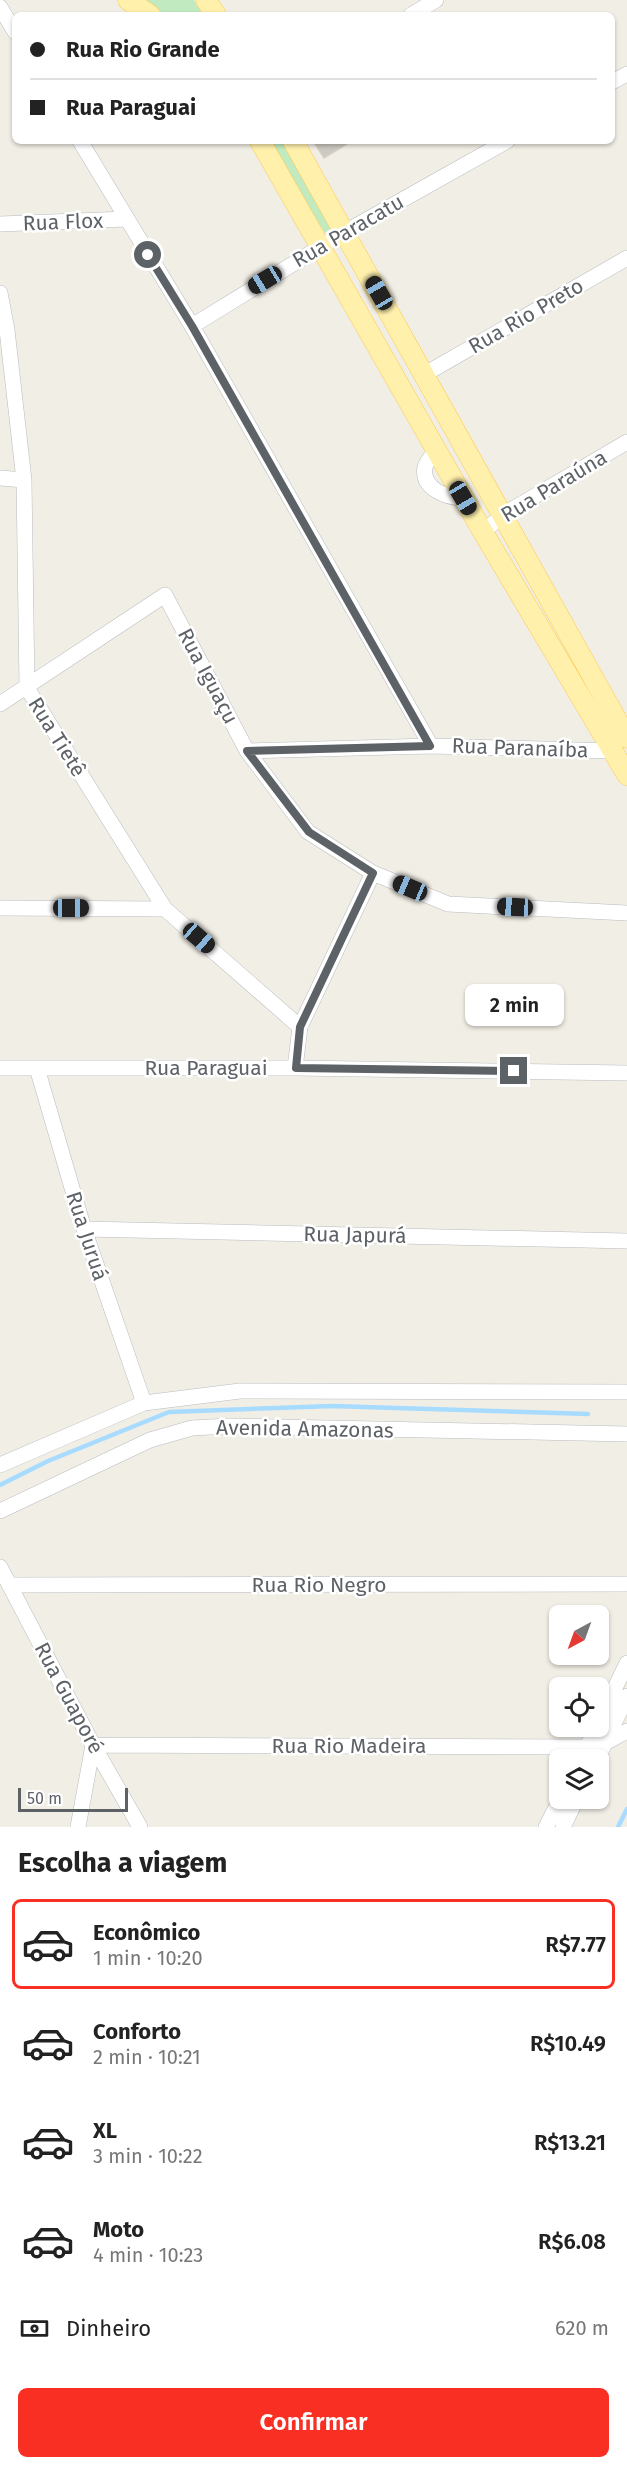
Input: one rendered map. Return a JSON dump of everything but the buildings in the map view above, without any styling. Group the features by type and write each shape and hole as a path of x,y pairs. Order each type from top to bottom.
{"main road":[{"path":"131,1 146,12"},
{"path":"262,144 463,498 627,775"},
{"path":"295,144 504,514 627,738"}],"street":[{"path":"416,12 436,0"},
{"path":"0,7 12,27"},
{"path":"82,144 192,326 430,746"},
{"name":"Rua Paracatu","path":"192,326 321,246 502,144"},
{"name":"Rua Flox","path":"0,224 126,219"},
{"name":"Rua Rio Preto","path":"425,374 627,258"},
{"name":"Rua Tietê","path":"0,293 7,330 24,480 27,688 165,909 300,1027"},
{"name":"Rua Paraúna","path":"483,532 504,514 627,442"},
{"path":"0,478 24,480"},
{"name":"Rua Iguaçu","path":"27,688 165,595 247,751 309,832 373,873 448,904 627,913"},
{"path":"0,704 27,688"},
{"name":"Rua Paranaíba","path":"247,751 430,746 612,752"},
{"path":"296,1068 300,1027 373,873"},
{"path":"0,908 165,909"},
{"name":"Rua Paraguai","path":"0,1068 296,1068 627,1073"},
{"name":"Rua Juruá","path":"37,1068 84,1228 144,1403"},
{"name":"Rua Japurá","path":"84,1228 627,1241"},
{"name":"Avenida Amazonas","path":"0,1465 144,1403 240,1391 627,1392"},
{"name":"Avenida Amazonas","path":"0,1511 150,1440 192,1428 240,1426 627,1434"},
{"name":"Rua Guaporé","path":"0,1567 93,1745 140,1827"},
{"name":"Rua Rio Negro","path":"11,1585 627,1584"},
{"path":"609,1701 627,1663"},
{"path":"602,1749 627,1696"},
{"name":"Rua Rio Madeira","path":"592,1749 627,1731"},
{"path":"78,1827 93,1745"},
{"name":"Rua Rio Madeira","path":"93,1745 549,1752"},
{"path":"546,1827 555,1809"},
{"path":"563,1827 572,1809"}],"green space":[{"path":"146,0 194,0 201,12 161,12"},
{"path":"268,144 284,144 334,226 325,233"}],"waterway":[{"path":"0,1485 48,1461 169,1412 332,1406 588,1414"},
{"path":"618,1827 627,1809"}],"route":[{"path":"148,255 192,326 430,746 247,751 309,832 373,873 300,1027 296,1068 514,1071"}]}
